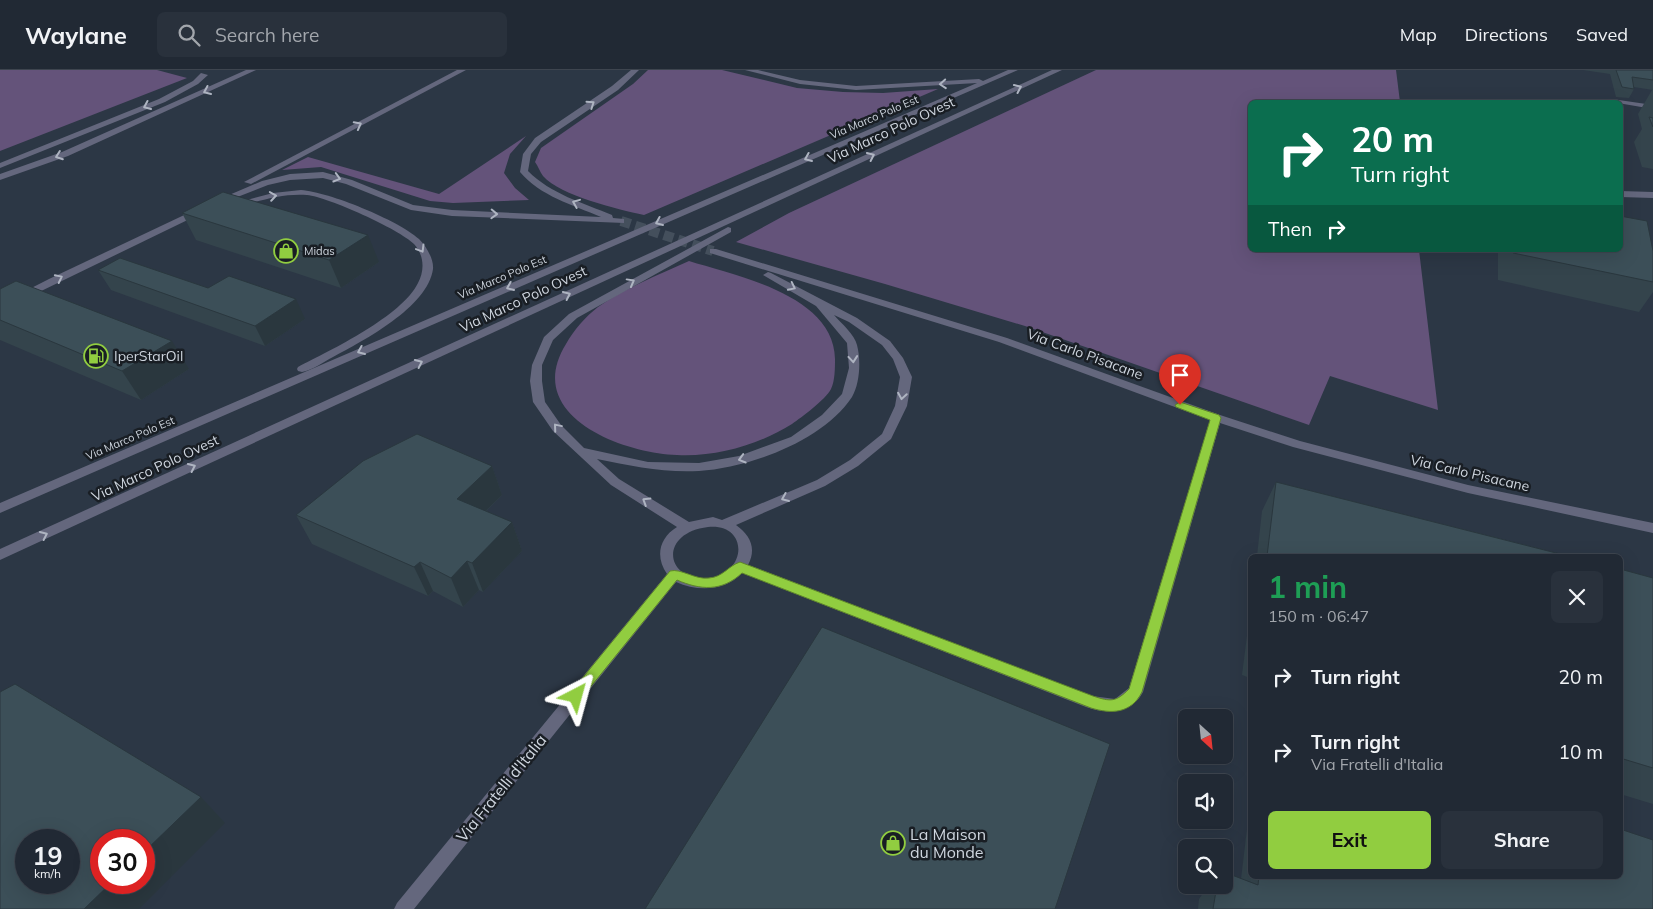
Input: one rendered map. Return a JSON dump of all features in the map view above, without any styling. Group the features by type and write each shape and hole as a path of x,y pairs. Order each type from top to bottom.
{"street":[{"path":"0,176 65,154 222,79 252,70"},
{"path":"160,229 209,208 462,70"},
{"path":"0,308 160,229 265,183 290,176 310,174 336,177 411,207 452,213 526,215 621,222 562,197 531,181 524,172 524,160 527,150 538,140 615,88 636,70"},
{"path":"749,70 800,82 856,88 992,80"},
{"name":"Via Marco Polo Est","path":"0,508 1014,70"},
{"name":"Via Marco Polo Ovest","path":"0,555 1058,70"},
{"path":"0,166 138,110 192,85 200,80 203,72 222,79"},
{"path":"1623,103 1653,107"},
{"path":"687,527 615,482 557,428 538,402 537,366 548,339 572,316 795,191"},
{"path":"209,208 268,196 295,193 312,194 404,232 416,241 425,255 428,270 418,290 396,314 321,359 221,412"},
{"path":"1623,194 1653,195"},
{"name":"Via Carlo Pisacane","path":"713,251 1002,340 1216,418 1297,444 1468,489 1653,528"},
{"path":"726,524 744,538 747,548 746,558 740,567 727,578 709,583 696,583 675,574 668,567 665,558 670,540 687,527 699,523 726,524 821,483 854,463 887,436 901,406 906,377 898,358 886,343 853,320 733,257"},
{"path":"580,451 648,466 699,467 741,460 795,440 826,418 847,395 854,368 852,343 820,304"},
{"path":"740,567 1091,702 1106,707 1123,704 1135,692 1216,418"},
{"name":"Via Fratelli d'Italia","path":"403,909 675,574"}],"shaded area":[{"path":"0,70 157,70 187,78 0,151"},
{"path":"648,70 722,70 797,88 843,92 883,93 938,89 644,215 576,196 551,183 543,176 535,162 541,148 633,84"},
{"path":"1096,70 1396,70 1400,100 1248,100 1248,252 1419,252 1438,410 1330,376 1309,425 1025,326 736,242 789,213"},
{"path":"526,136 510,154 504,173 515,188 529,200 453,203 430,201 321,167 282,170 308,157 439,194"},
{"path":"689,261 756,282 780,292 801,304 819,319 830,337 835,359 834,378 831,389 819,403 792,424 751,444 722,452 692,455 654,453 606,438 584,425 567,410 557,391 556,369 566,344 580,324 608,300"}],"building":[{"path":"1616,70 1653,70 1653,80 1632,77 1634,89 1622,87"},
{"path":"1649,117 1653,118 1653,127"},
{"path":"223,192 368,235 329,260 182,213"},
{"path":"1623,217 1647,221 1653,251 1653,282 1513,253 1623,252"},
{"path":"120,258 208,288 229,276 296,299 255,326 98,270"},
{"path":"16,281 172,341 122,371 0,320 0,289"},
{"path":"417,434 492,466 457,499 512,522 472,563 467,561 451,578 420,562 414,567 296,515 363,461"},
{"path":"1276,482 1560,554 1267,554"},
{"path":"1623,570 1653,578 1653,768 1623,759"},
{"name":"La Maison du Monde","path":"822,627 1110,744 1055,909 645,909"},
{"path":"15,684 201,797 155,841 155,829 90,829 90,894 100,894 84,909 0,909 0,692"},
{"path":"1623,830 1653,840 1653,909 1213,909 1216,894 1233,894 1233,875 1258,885 1259,879 1623,879"}],"tunnel":[{"path":"621,221 713,251"}],"place":[{"name":"Midas","path":"286,251"},
{"name":"IperStarOil","path":"96,356"},
{"name":"La Maison du Monde","path":"893,843"}],"route":[{"path":"576,696 675,574 685,580 696,583 709,583 732,575 740,567 1091,702 1106,707 1123,704 1135,692 1216,418 1180,405"}]}
